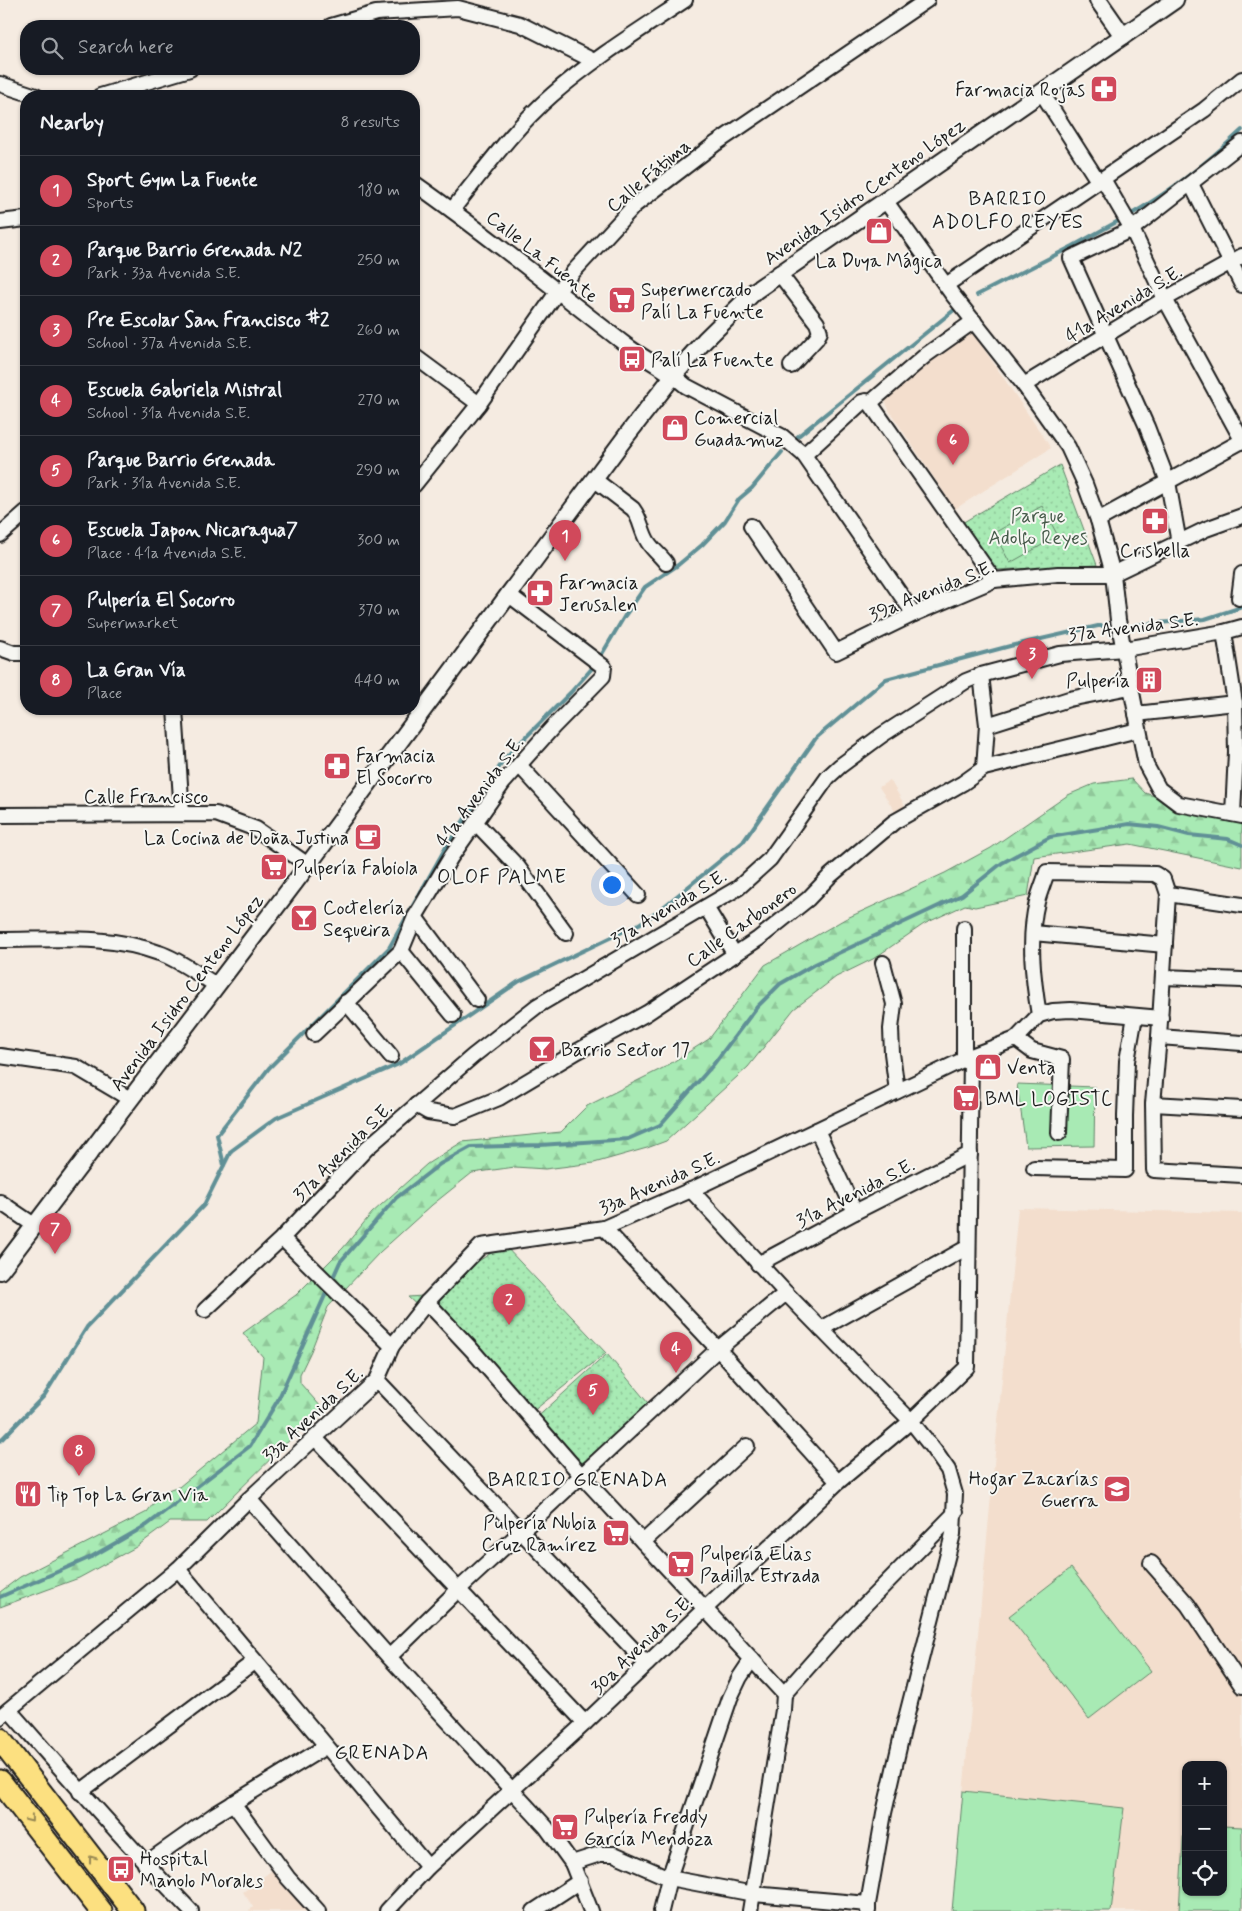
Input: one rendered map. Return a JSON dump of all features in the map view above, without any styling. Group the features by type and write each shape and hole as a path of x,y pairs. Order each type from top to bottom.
{"main road":[{"path":"0,1739 133,1911"},
{"path":"0,1781 102,1911"}],"street":[{"path":"452,210 504,144 551,96 594,61 686,0"},
{"name":"Calle Fátima","path":"420,478 479,404 558,291 635,205 715,144 927,0"},
{"path":"1098,0 1123,36"},
{"name":"Avenida Isidro Centeno López","path":"420,713 674,375 705,340 755,291 1175,0"},
{"path":"350,20 376,12 458,8 520,24 594,61"},
{"path":"120,90 170,75"},
{"path":"946,285 1204,110 1242,78"},
{"path":"0,84 20,91"},
{"path":"1042,93 1132,229 1165,298 1242,440 1098,520"},
{"path":"1179,543 1168,482 1147,426 1104,335 1071,258 1132,229 1242,143"},
{"path":"1191,184 1236,259 1242,285"},
{"name":"Calle La Fuente","path":"420,187 629,347 674,375 686,386 783,437 804,455 914,614"},
{"path":"885,200 946,285 1024,385 1068,447 1098,520 1113,574 1119,626 1138,730 1146,765 1159,789 1179,804 1238,815 1239,751 1235,703 1224,632"},
{"path":"0,222 20,220"},
{"name":"41a Avenida S.E.","path":"1024,385 1165,298 1236,259"},
{"path":"779,273 817,323 820,332 791,366"},
{"path":"870,403 926,354 974,321"},
{"path":"420,360 479,404"},
{"path":"804,455 862,402 870,403 994,580"},
{"path":"594,480 633,510 638,516 648,542 666,563"},
{"name":"39a Avenida S.E.","path":"751,526 836,652 914,614 994,580 1058,574 1113,574 1206,529 1242,516"},
{"path":"0,535 20,517"},
{"path":"1239,598 1242,574"},
{"name":"41a Avenida S.E.","path":"314,1034 402,951 415,916 475,822 519,765 603,676 604,667 508,594"},
{"name":"37a Avenida S.E.","path":"205,1310 282,1238 367,1148 473,1056 537,1006 738,888 770,859 828,777 840,766 890,730 966,681 981,675 1060,654 1124,650 1242,627"},
{"path":"0,648 20,653"},
{"path":"981,675 988,724 984,768"},
{"path":"988,724 1069,699 1130,687"},
{"path":"1136,714 1235,703"},
{"path":"175,715 182,814"},
{"name":"Avenida Isidro Centeno López","path":"0,1271 308,865 419,715"},
{"name":"Calle Carbonero","path":"416,1105 428,1112 455,1116 498,1098 647,1013 758,939 808,899 830,876 894,822 963,783 984,768 1138,730"},
{"path":"519,765 638,895"},
{"name":"Calle Francisco","path":"0,815 216,814 256,829 308,865"},
{"path":"475,822 518,867 566,933"},
{"path":"1160,1018 1071,1010 1053,1011 1038,1015 1032,971 1033,933 1037,903 1047,872 1155,874 1163,879 1168,894 1159,1037 1153,1104 1154,1170 1242,1175"},
{"path":"1168,894 1242,905"},
{"path":"706,907 735,955"},
{"path":"415,916 477,1000"},
{"path":"821,1329 968,1247 970,1154 964,928"},
{"path":"1033,933 1165,945"},
{"path":"0,940 92,940 129,944 161,953 216,985"},
{"path":"402,951 454,1015"},
{"path":"883,963 894,1004 891,1029 897,1091"},
{"path":"1163,977 1242,980"},
{"path":"346,1002 391,1056"},
{"name":"33a Avenida S.E.","path":"5,1713 178,1569 249,1499 378,1380 392,1346 427,1302 481,1246 604,1228 690,1190 968,1057 1016,1039 1038,1015"},
{"path":"1034,1168 1125,1170 1124,1116 1127,1061 1135,1016"},
{"path":"1159,1037 1242,1043"},
{"path":"1016,1039 1032,1051 1062,1059 1059,1132"},
{"path":"0,1056 76,1067 130,1099"},
{"path":"1153,1104 1242,1109"},
{"path":"817,1130 855,1212"},
{"name":"31a Avenida S.E.","path":"758,1264 970,1154"},
{"path":"572,1863 600,1854 614,1854 669,1878 754,1894 868,1907 886,1804 905,1720 953,1534 956,1494 948,1470 934,1450 911,1421 758,1264 690,1190"},
{"path":"0,1202 34,1225"},
{"path":"604,1228 718,1349 838,1482"},
{"path":"282,1238 392,1346"},
{"name":"30a Avenida S.E.","path":"387,1911 428,1868 585,1723 838,1482 911,1421 967,1367 968,1247"},
{"path":"389,1657 459,1589 718,1349 786,1293"},
{"path":"427,1302 472,1350 581,1475 784,1694"},
{"path":"378,1380 647,1664"},
{"path":"315,1438 585,1723"},
{"path":"643,1542 748,1446"},
{"path":"249,1499 389,1657 546,1827 572,1863 591,1911"},
{"path":"750,1911 784,1694 847,1623 956,1512"},
{"path":"1151,1563 1188,1605 1242,1686"},
{"path":"178,1569 428,1868"},
{"path":"661,1911 669,1878 730,1698 740,1677 752,1659"},
{"path":"80,1792 255,1661"},
{"path":"5,1713 191,1911"},
{"path":"146,1864 233,1803 264,1786 325,1747"},
{"path":"233,1803 288,1878 318,1911"},
{"path":"534,1911 580,1881"}],"shaded area":[{"path":"971,330 1051,448 955,509 890,412 884,398"},
{"path":"890,780 908,811 898,816 879,787"},
{"name":"Hogar Zacarías Guerra","path":"1018,1208 1242,1213 1242,1911 952,1911"},
{"path":"275,1868 314,1911 249,1911 253,1907 243,1892"}],"green space":[{"name":"Parque Adolfo Reyes","path":"1060,465 1097,565 995,570 962,523"},
{"path":"1042,506 1058,536 1010,563 994,533"},
{"path":"1132,779 1145,793 1179,804 1242,816 1242,867 1130,844 1034,857 1028,896 975,907 965,905 924,924 873,959 836,977 794,1009 748,1067 666,1141 594,1163 545,1169 515,1167 472,1173 432,1205 380,1252 328,1307 300,1374 300,1383 322,1408 207,1522 170,1522 136,1547 79,1578 0,1607 0,1592 20,1577 147,1512 161,1495 179,1487 256,1423 263,1357 243,1333 296,1295 343,1248 372,1213 427,1164 462,1142 561,1132 587,1106 665,1067 709,1039 765,965 845,919 945,873 991,848 1068,795 1094,784"},
{"path":"1017,1084 1095,1087 1094,1146 1026,1147"},
{"path":"504,1245 606,1353 532,1412 408,1297 423,1296"},
{"path":"607,1354 653,1409 581,1475 533,1421"},
{"path":"1071,1568 1151,1671 1089,1719 1009,1616"},
{"path":"963,1791 1124,1808 1111,1911 952,1911"},
{"path":"1227,1826 1242,1827 1242,1911 1179,1911 1182,1859 1182,1896 1227,1896"}],"waterway":[{"path":"1128,216 1188,176 1242,130"},
{"path":"977,295 1122,219"},
{"path":"797,437 954,310"},
{"path":"599,659 624,617 645,587 678,565 702,545 725,521 739,499 752,488 782,452"},
{"path":"1135,625 1205,619 1242,607"},
{"path":"0,1441 44,1396 87,1327 204,1205 231,1151 276,1118 399,1064 518,982 639,924 656,913 743,842 816,738 886,679 1010,646 1098,626 1113,626"},
{"path":"224,1165 217,1135 269,1068 389,948 446,847 506,757 571,692 595,665"},
{"path":"0,1597 91,1557 147,1525 250,1446 278,1400 340,1262 396,1198 440,1164 471,1147 540,1145 628,1139 660,1125 713,1065 757,1007 780,984 813,965 962,895 1002,863 1050,837 1129,824 1158,827 1189,835 1228,839 1242,845"}],"place":[{"name":"Farmacia Rojas","path":"1104,89"},
{"name":"La Duya Mágica","path":"879,231"},
{"name":"Supermercado Palí La Fuente","path":"622,300"},
{"name":"Palí La Fuente","path":"632,359"},
{"name":"Comercial Guadamuz","path":"675,428"},
{"name":"Escuela Japon Nicaragua7","path":"953,465"},
{"name":"Crisbella","path":"1155,521"},
{"name":"Sport Gym La Fuente","path":"565,561"},
{"name":"Farmacia Jerusalen","path":"540,593"},
{"name":"Pre Escolar San Francisco #2","path":"1032,679"},
{"name":"Pulpería","path":"1149,680"},
{"name":"Farmacia El Socorro","path":"337,766"},
{"name":"La Cocina de Doña Justina","path":"368,837"},
{"name":"Pulpería Fabiola","path":"274,867"},
{"name":"Coctelería Sequeira","path":"304,918"},
{"name":"Barrio Sector 17","path":"542,1049"},
{"name":"Venta","path":"988,1067"},
{"name":"BML LOGISTC","path":"966,1098"},
{"name":"Pulpería El Socorro","path":"55,1254"},
{"name":"Parque Barrio Grenada N2","path":"509,1325"},
{"name":"Escuela Gabriela Mistral","path":"676,1373"},
{"name":"Parque Barrio Grenada","path":"593,1415"},
{"name":"La Gran Vía","path":"79,1476"},
{"name":"Hogar Zacarías Guerra","path":"1117,1489"},
{"name":"Tip Top La Gran Via","path":"28,1494"},
{"name":"Pulpería Nubia Cruz Ramírez","path":"616,1533"},
{"name":"Pulpería Elias Padilla Estrada","path":"681,1564"},
{"name":"Pulpería Freddy García Mendoza","path":"565,1827"},
{"name":"Hospital Manolo Morales","path":"121,1869"}],"district":[{"name":"BARRIO ADOLFO REYES","path":"1008,210"},
{"name":"OLOF PALME","path":"502,876"},
{"name":"BARRIO GRENADA","path":"578,1479"},
{"name":"GRENADA","path":"382,1752"}]}
